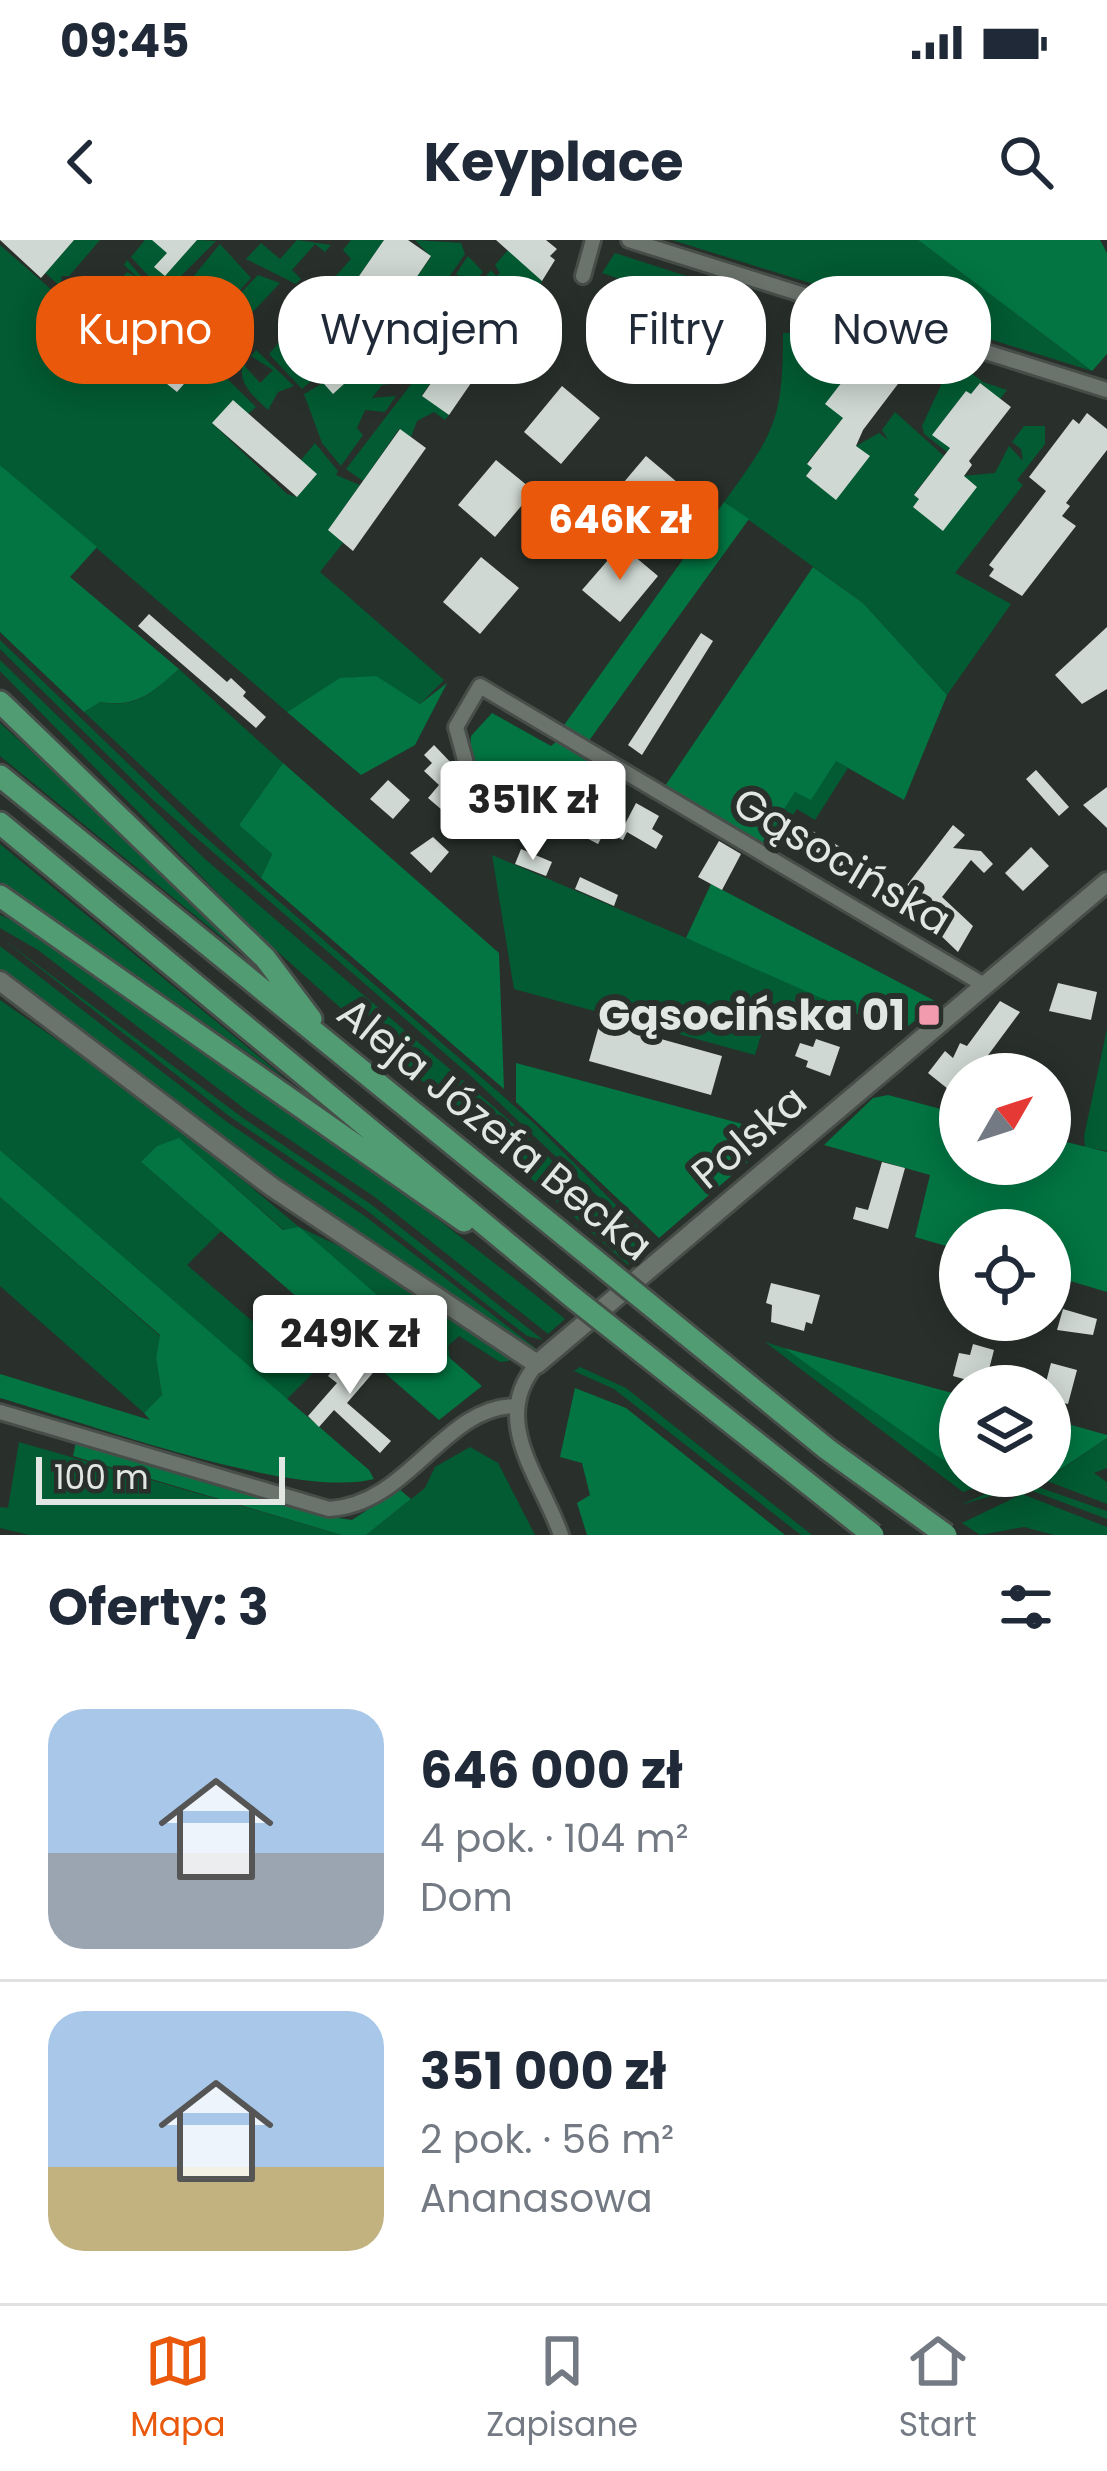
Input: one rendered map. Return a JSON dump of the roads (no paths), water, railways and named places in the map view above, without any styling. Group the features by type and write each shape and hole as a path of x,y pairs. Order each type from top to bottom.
{"main road":[{"path":"0,702 265,958 333,1048"},
{"name":"Aleja Józefa Becka","path":"0,776 827,1449 946,1535"},
{"name":"Aleja Józefa Becka","path":"0,823 571,1296 873,1535"},
{"path":"0,896 404,1182 502,1239"}],"street":[{"path":"583,276 593,240"},
{"path":"629,240 1107,390"},
{"name":"Gąsocińska","path":"483,825 456,728 480,686 984,985"},
{"name":"Polska","path":"537,1364 1107,882"},
{"path":"0,981 272,1187 537,1364 517,1406 521,1446 561,1535"},
{"path":"0,1412 329,1509 376,1499 480,1413 517,1406"}],"place":[{"name":"Gąsocińska 01","path":"929,1015"}]}
